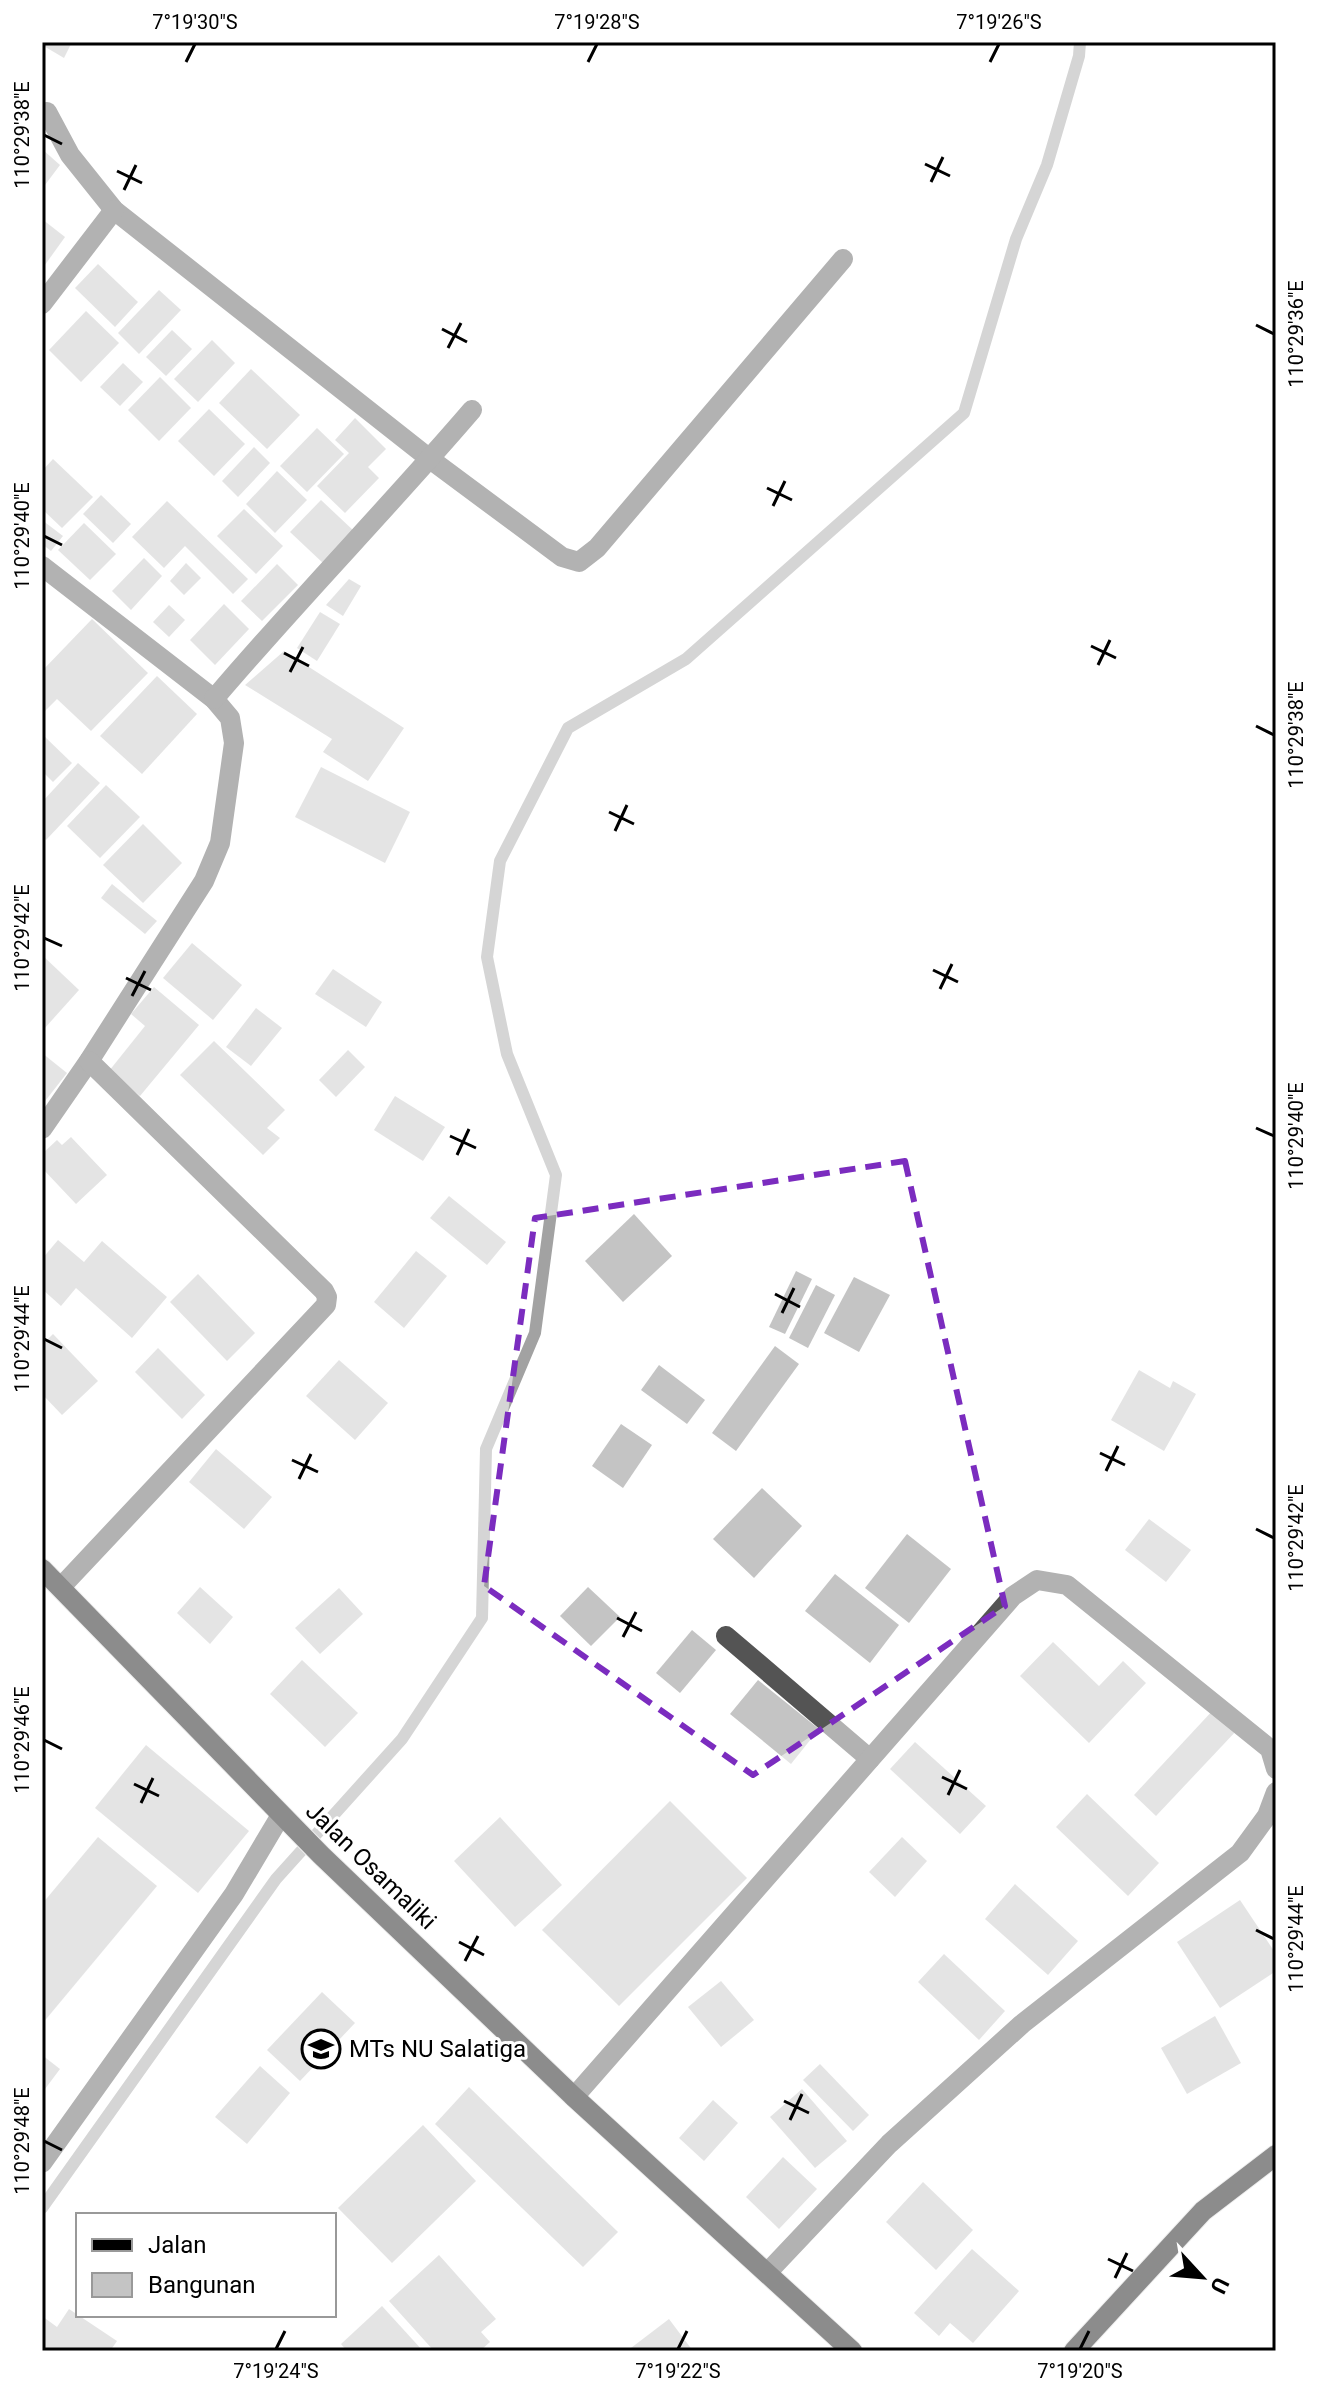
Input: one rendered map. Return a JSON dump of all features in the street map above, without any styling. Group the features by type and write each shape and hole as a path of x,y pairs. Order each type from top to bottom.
{"main road":[{"name":"Jalan Osamaliki","path":"49,1581 321,1855 574,2097 852,2351"},
{"path":"1074,2351 1203,2211 1276,2155"}],"street":[{"path":"47,112 70,155 114,210 430,459 562,557 579,562 597,548 843,259"},
{"path":"42,304 114,210"},
{"path":"214,699 472,410"},
{"path":"42,566 214,699 230,718 234,743 220,843 204,881 42,1129"},
{"path":"49,1581 326,1305 327,1297 89,1061"},
{"path":"574,2097 1013,1596 1037,1580 1067,1585 1270,1749 1276,1769"},
{"path":"726,1636 870,1759"},
{"path":"767,2273 889,2144 1022,2024 1240,1853 1267,1816 1276,1792"},
{"path":"42,2163 286,1820"}],"highlighted area":[{"path":"905,1161 1005,1606 753,1775 484,1586 535,1218"}],"building":[{"path":"42,42 72,42 64,58 42,45"},
{"path":"42,149 60,165 42,189"},
{"path":"42,219 65,237 42,269"},
{"path":"98,264 138,302 115,327 75,288"},
{"path":"159,290 181,310 139,354 118,333"},
{"path":"86,311 119,343 81,382 49,350"},
{"path":"172,330 192,349 166,376 146,357"},
{"path":"212,340 235,363 198,402 174,379"},
{"path":"123,363 143,382 120,406 100,387"},
{"path":"251,369 300,415 267,449 219,403"},
{"path":"160,377 191,408 159,441 128,410"},
{"path":"209,409 245,444 214,476 178,441"},
{"path":"355,418 386,449 368,467 379,478 345,513 317,486 349,453 335,440"},
{"path":"317,428 344,454 307,492 280,466"},
{"path":"254,447 270,463 238,497 222,481"},
{"path":"53,459 93,497 62,528 42,509 42,471"},
{"path":"277,471 307,500 275,533 246,504"},
{"path":"101,495 131,524 113,543 83,514"},
{"path":"321,500 355,532 324,564 290,532"},
{"path":"167,501 248,579 233,594 185,546 164,568 132,537"},
{"path":"244,509 283,546 256,574 217,536"},
{"path":"42,520 63,536 51,551 42,544"},
{"path":"84,523 116,554 90,580 58,550"},
{"path":"144,558 162,576 131,610 112,591"},
{"path":"186,563 201,578 184,595 170,581"},
{"path":"277,564 298,585 262,621 241,601"},
{"path":"349,579 361,586 343,616 326,605"},
{"path":"224,604 249,629 215,665 190,640"},
{"path":"169,605 185,620 169,637 153,622"},
{"path":"320,612 340,624 317,661 297,648"},
{"path":"92,619 148,673 91,731 57,699 45,711 42,708 42,671"},
{"path":"284,651 404,728 368,781 323,752 332,739 245,685"},
{"path":"157,676 197,714 142,774 100,736"},
{"path":"44,736 72,763 53,782 42,771"},
{"path":"78,763 100,783 46,840 42,836 42,802"},
{"path":"321,767 410,812 385,863 295,817"},
{"path":"106,785 140,817 100,858 67,826"},
{"path":"143,824 182,863 143,903 103,865"},
{"path":"112,884 157,921 145,934 101,898"},
{"path":"192,943 242,985 213,1020 163,978"},
{"path":"42,955 79,990 44,1029 42,1027"},
{"path":"333,969 382,1002 366,1027 315,994"},
{"path":"154,987 199,1025 140,1096 109,1071 145,1026 131,1014"},
{"path":"256,1008 282,1028 251,1066 226,1047"},
{"path":"214,1041 285,1110 267,1128 280,1138 263,1155 180,1075"},
{"path":"348,1050 365,1067 336,1097 319,1080"},
{"path":"42,1053 67,1073 42,1105"},
{"path":"395,1096 445,1127 423,1161 374,1130"},
{"path":"71,1137 107,1175 76,1204 42,1168 42,1154 57,1140 62,1145"},
{"path":"449,1196 506,1242 487,1265 430,1218"},
{"path":"634,1214 672,1256 623,1302 585,1261"},
{"path":"58,1240 84,1262 102,1241 167,1297 132,1338 76,1288 61,1306 42,1289 42,1259"},
{"path":"416,1251 447,1276 404,1328 374,1302"},
{"path":"796,1271 812,1279 785,1334 769,1327"},
{"path":"198,1274 255,1333 227,1361 170,1302"},
{"path":"854,1277 890,1295 859,1352 824,1333"},
{"path":"816,1285 835,1295 808,1348 789,1338"},
{"path":"53,1334 98,1381 62,1415 42,1394 42,1345"},
{"path":"775,1346 799,1364 736,1451 712,1433"},
{"path":"158,1348 205,1395 182,1419 135,1372"},
{"path":"339,1360 388,1403 355,1440 306,1396"},
{"path":"659,1365 705,1400 687,1424 641,1390"},
{"path":"1139,1370 1170,1388 1173,1381 1196,1394 1164,1451 1111,1420"},
{"path":"621,1424 652,1445 623,1488 592,1466"},
{"path":"216,1449 272,1497 244,1529 189,1482"},
{"path":"762,1488 802,1526 754,1578 713,1539"},
{"path":"1149,1519 1191,1550 1166,1582 1125,1550"},
{"path":"907,1534 951,1569 909,1623 865,1588"},
{"path":"835,1574 899,1625 870,1663 805,1611"},
{"path":"200,1587 233,1617 210,1644 177,1613"},
{"path":"588,1587 620,1617 591,1646 560,1616"},
{"path":"339,1588 363,1614 320,1654 295,1628"},
{"path":"692,1630 716,1650 680,1693 656,1673"},
{"path":"1053,1642 1099,1686 1123,1661 1146,1683 1089,1743 1020,1676"},
{"path":"302,1660 358,1713 325,1747 270,1694"},
{"path":"758,1680 819,1729 791,1764 730,1714"},
{"path":"1215,1708 1238,1729 1156,1816 1134,1795"},
{"path":"915,1742 986,1806 960,1834 890,1769"},
{"path":"146,1745 249,1831 198,1893 95,1808"},
{"path":"1087,1794 1159,1863 1128,1896 1056,1827"},
{"path":"670,1801 747,1878 619,2006 542,1930"},
{"path":"500,1817 562,1885 515,1927 454,1861"},
{"path":"98,1837 157,1886 42,2024 42,1904"},
{"path":"902,1837 927,1861 895,1897 869,1872"},
{"path":"1015,1884 1078,1941 1048,1975 985,1919"},
{"path":"1240,1900 1276,1954 1276,1971 1220,2008 1177,1942"},
{"path":"944,1954 1005,2011 979,2040 918,1982"},
{"path":"721,1981 754,2020 721,2047 688,2007"},
{"path":"322,1992 355,2023 300,2081 267,2050"},
{"path":"1215,2016 1241,2063 1187,2094 1161,2048"},
{"path":"42,2055 60,2069 42,2093"},
{"path":"820,2064 869,2115 853,2131 803,2080"},
{"path":"260,2066 290,2093 247,2144 215,2117"},
{"path":"469,2087 618,2232 583,2267 435,2124"},
{"path":"802,2089 847,2141 815,2168 770,2117"},
{"path":"713,2100 738,2123 704,2161 679,2138"},
{"path":"423,2125 476,2181 392,2263 338,2208"},
{"path":"783,2157 817,2189 779,2229 746,2197"},
{"path":"923,2182 973,2230 936,2270 886,2222"},
{"path":"972,2249 1019,2291 973,2343 950,2323 939,2336 914,2313"},
{"path":"439,2255 496,2319 481,2332 490,2342 480,2351 434,2351 389,2301"},
{"path":"382,2306 423,2351 347,2351 341,2344"},
{"path":"69,2309 76,2317 81,2317 117,2341 110,2351 42,2351 42,2316 57,2327"},
{"path":"669,2319 693,2351 627,2351"}],"waterway":[{"path":"42,2208 276,1879 402,1739 482,1618 486,1449 535,1333 556,1175 507,1054 487,957 500,861 568,728 686,659 964,413 1016,239 1047,165 1079,56 1080,42"}],"place":[{"name":"MTs NU Salatiga","path":"321,2049"}]}
